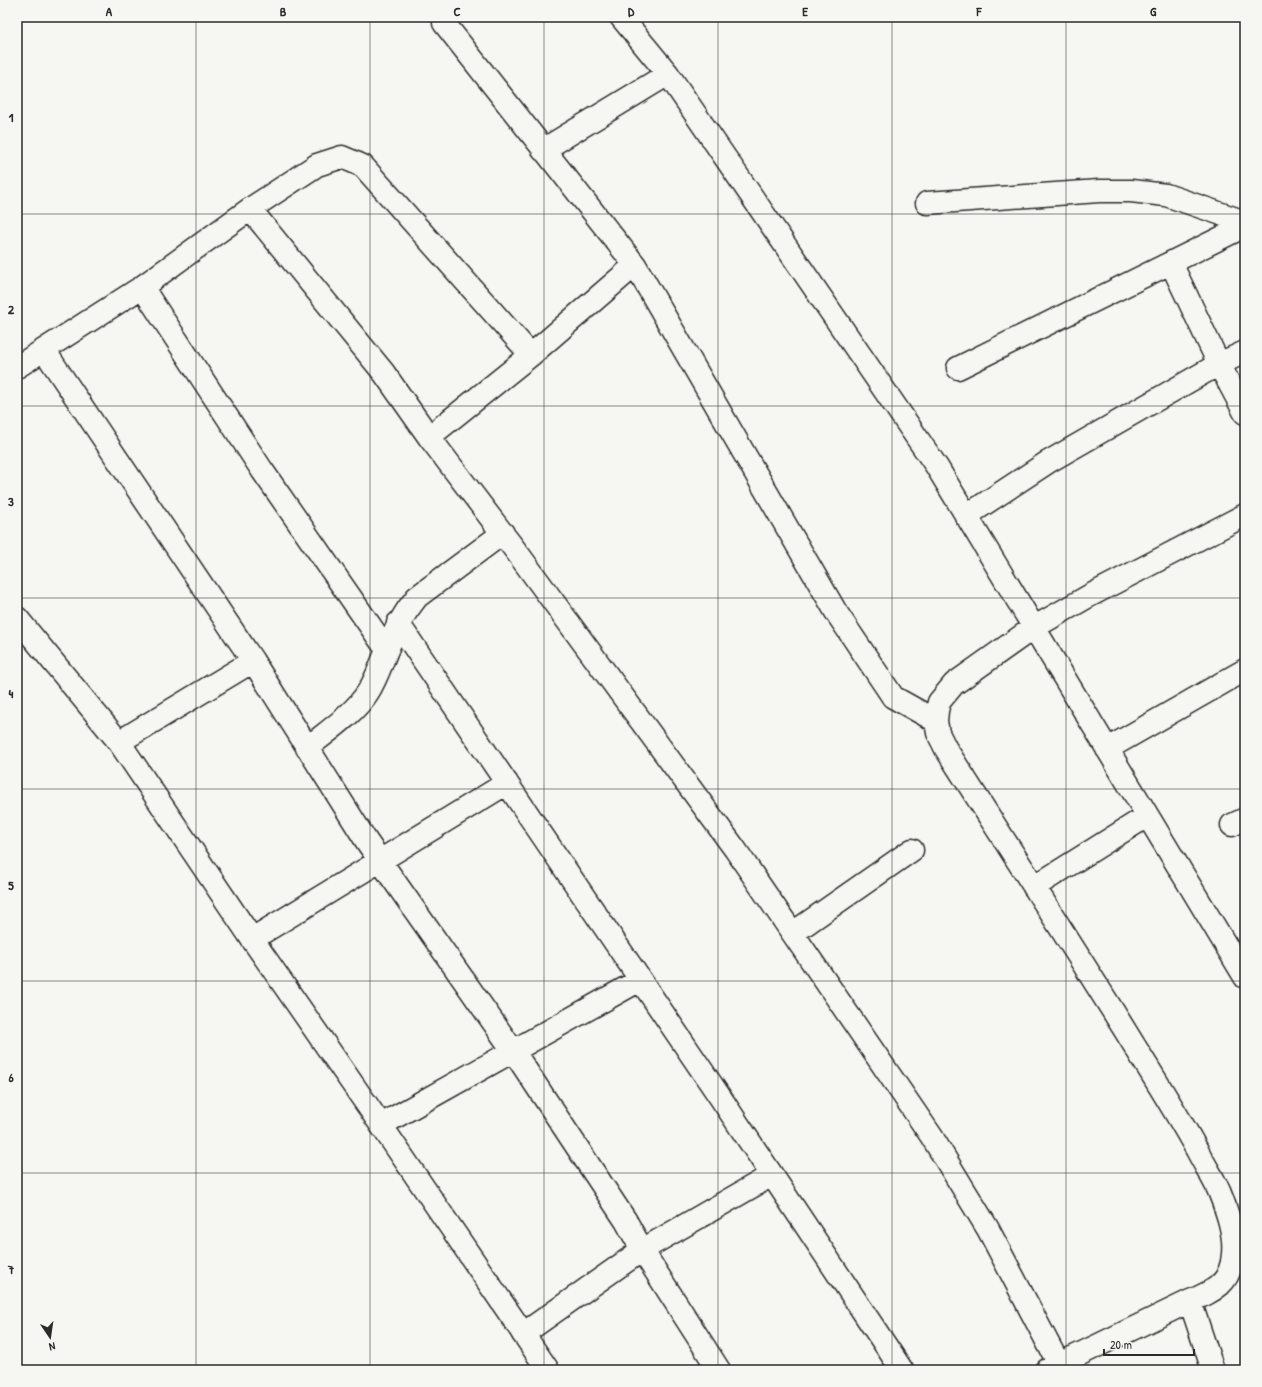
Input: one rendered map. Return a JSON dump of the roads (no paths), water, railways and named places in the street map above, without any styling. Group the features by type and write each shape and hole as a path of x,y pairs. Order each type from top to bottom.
{"street":[{"path":"621,17 668,74 937,467 1245,977"},
{"path":"444,23 635,265 836,612 893,697 936,721"},
{"path":"543,150 668,74"},
{"path":"17,367 142,287 250,209 317,165 342,157 363,166 531,355"},
{"path":"927,203 1099,191 1131,191 1166,195 1245,222"},
{"path":"250,209 384,373 429,437 502,533 735,849 932,1137 988,1229 1056,1368 1211,1292 1227,1277 1239,1253 1218,1189 1183,1125 946,749 938,733 936,721 939,702 954,684 1033,628 1089,596 1245,515"},
{"path":"958,368 1245,226"},
{"path":"1171,263 1219,364 1245,413"},
{"path":"429,437 531,355 635,265"},
{"path":"142,287 262,470 387,650"},
{"path":"44,350 253,661 380,862 514,1052 626,1221 642,1250 719,1370"},
{"path":"966,516 1048,462 1219,364 1245,352"},
{"path":"308,748 356,707 368,692 379,671 398,623 417,597 502,533"},
{"path":"17,618 119,742 252,939 548,1370"},
{"path":"398,623 772,1175 902,1370"},
{"path":"119,742 253,661"},
{"path":"1107,749 1245,670"},
{"path":"252,939 507,783"},
{"path":"1034,887 1147,816"},
{"path":"793,933 912,850"},
{"path":"381,1125 514,1052 640,980"},
{"path":"523,1334 642,1250 772,1175"},
{"path":"1190,1301 1213,1370"}]}
